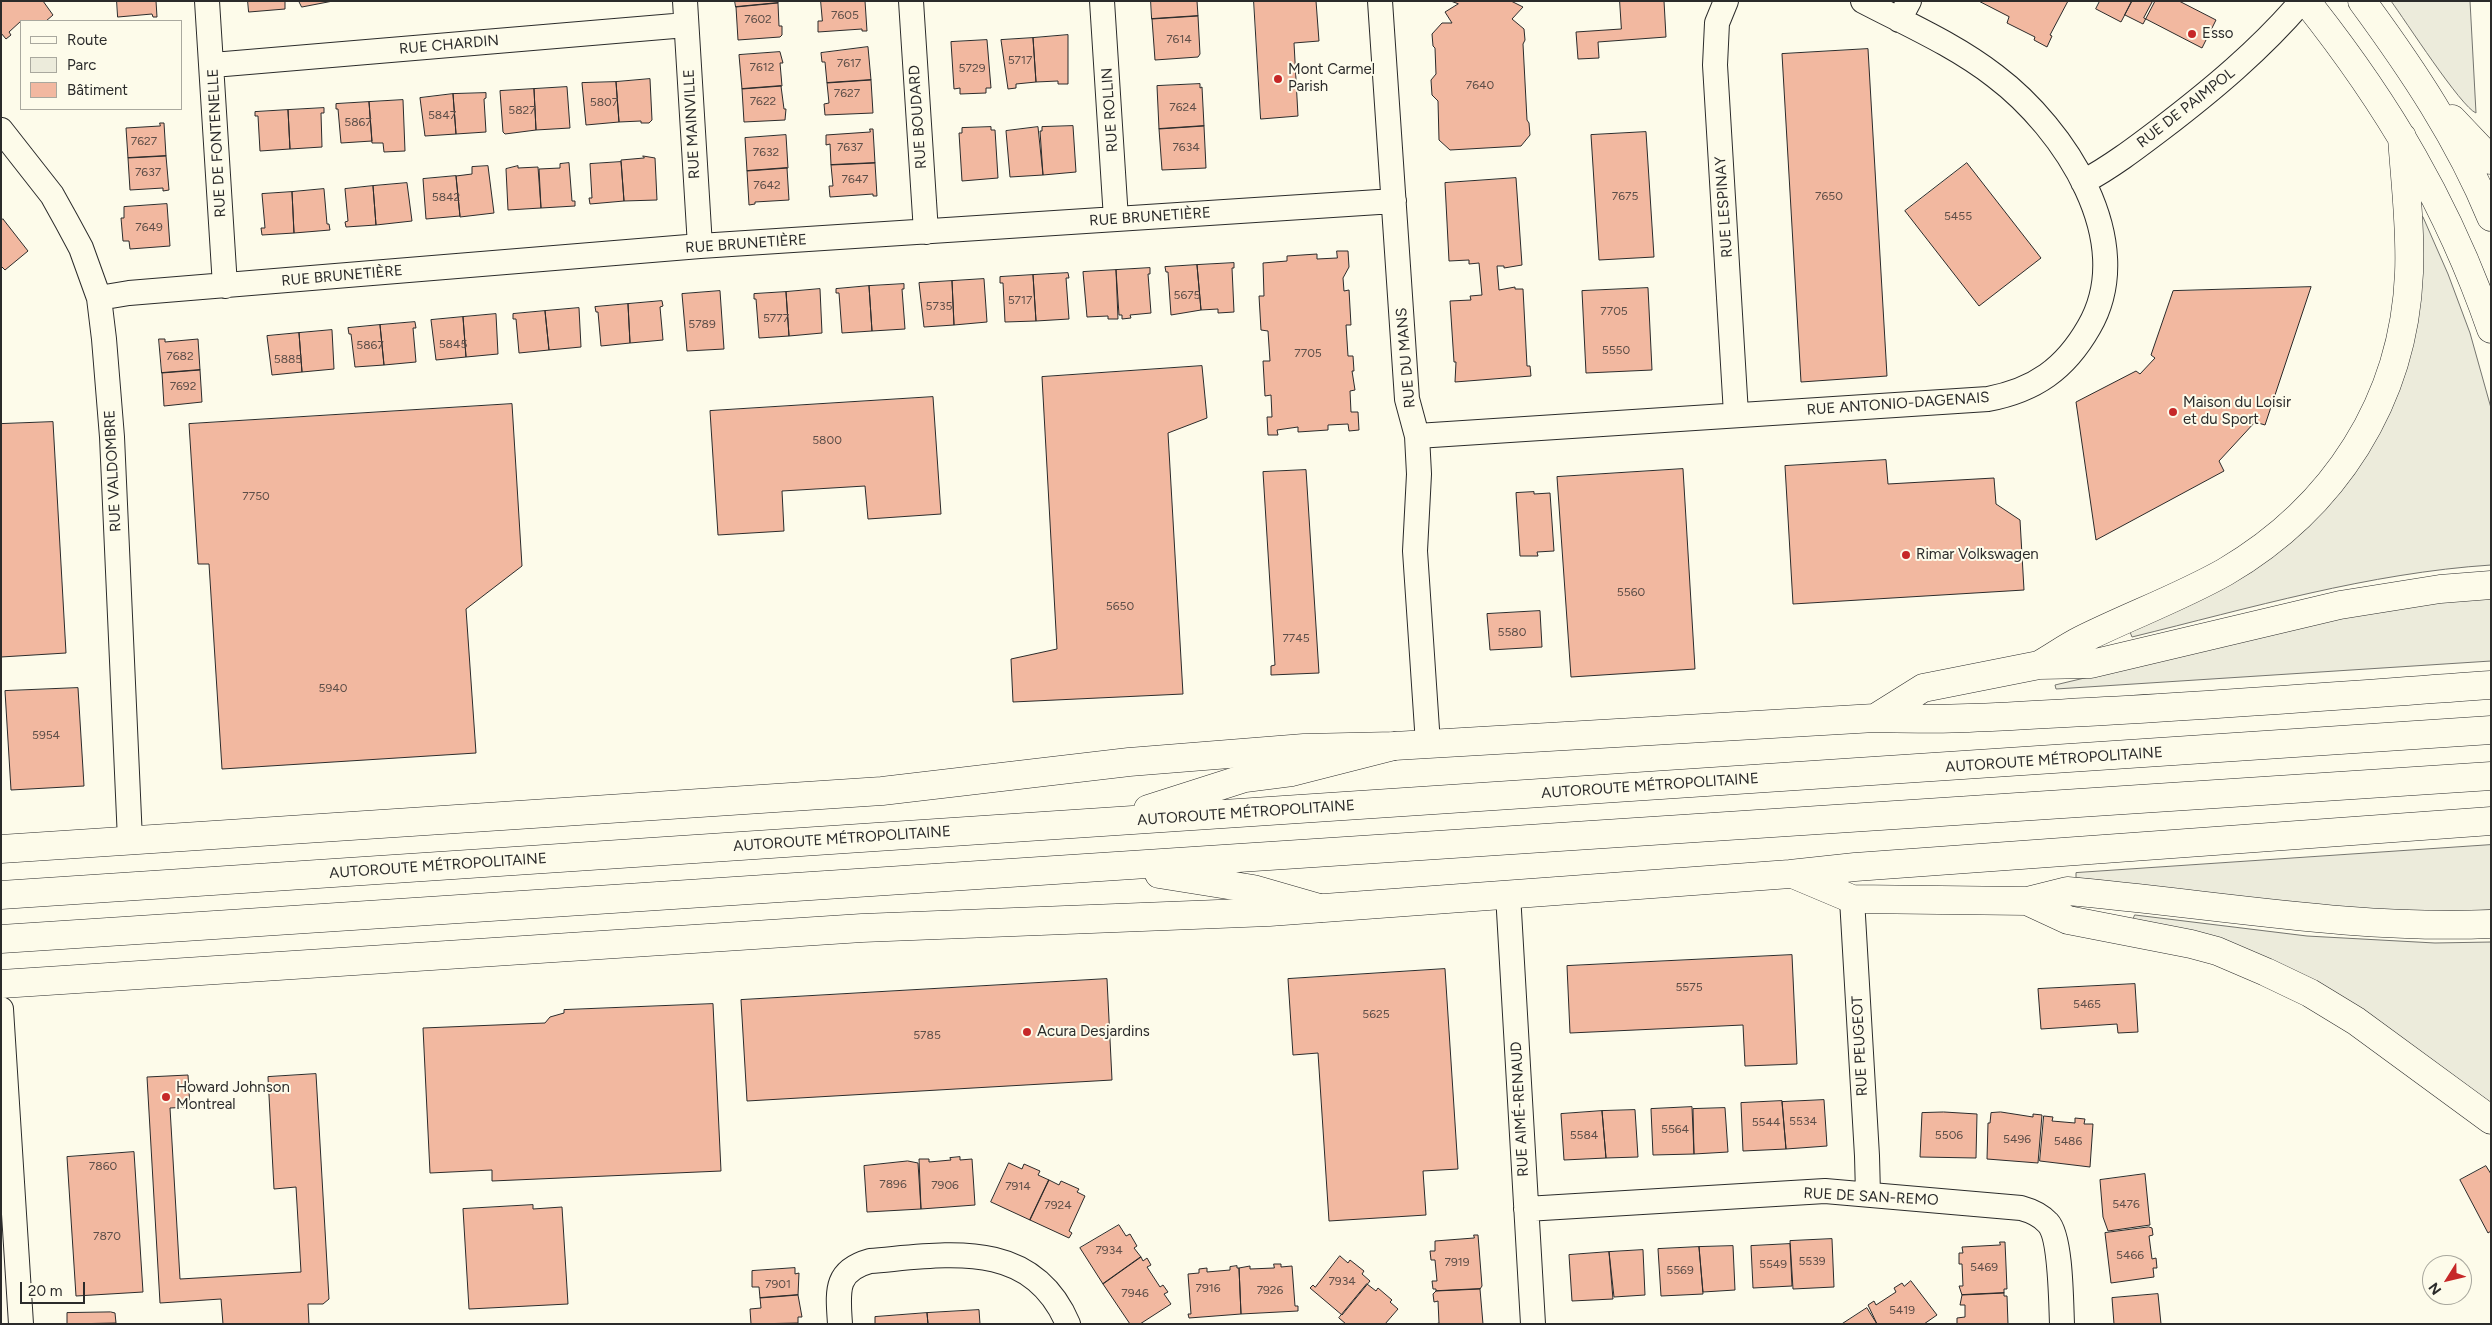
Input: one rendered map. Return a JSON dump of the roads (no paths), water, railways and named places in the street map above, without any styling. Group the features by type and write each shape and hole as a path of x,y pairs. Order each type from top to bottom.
{"main road":[{"path":"2306,1 2363,76 2402,137 2456,238 2491,330"},
{"path":"2362,1 2427,93 2491,217"},
{"path":"2427,93 2491,160"},
{"path":"2039,665 2081,640 2191,590 2255,553 2281,534 2316,501 2348,459 2372,418 2386,385 2404,322 2409,254 2402,137"},
{"path":"1874,718 1923,688 2039,665 2091,664 2340,605 2440,589 2491,585"},
{"path":"1,849 882,791 1129,762 1304,748 1394,746 1874,718 1930,720 2018,716 2491,685"},
{"name":"AUTOROUTE MÉTROPOLITAINE","path":"1,895 2491,730"},
{"path":"1103,822 1245,778 1292,772 1394,746"},
{"path":"1,939 2491,776"},
{"path":"1,984 862,928 1161,917 1319,908 2491,821"},
{"path":"1110,866 1253,889 1319,908"},
{"path":"1790,874 1852,898 2027,901 2067,890 2346,921 2413,924 2491,924"},
{"path":"2027,901 2068,920 2217,951 2266,972 2310,993 2356,1021 2491,1120"}],"street":[{"name":"RUE DE FONTENELLE","path":"207,1 225,286"},
{"name":"RUE MAINVILLE","path":"685,1 700,246"},
{"name":"RUE BOUDARD","path":"911,1 926,232"},
{"name":"RUE ROLLIN","path":"1102,1 1116,219"},
{"name":"RUE DU MANS","path":"1380,1 1407,399 1417,436 1419,474 1415,550 1428,744"},
{"name":"RUE LESPINAY","path":"1726,1 1717,23 1715,65 1736,414"},
{"name":"RUE ANTONIO-DAGENAIS","path":"1417,436 1988,399 2009,395 2032,387 2051,373 2082,338 2095,318 2106,276 2103,235 2096,211 2083,182 2044,124 2013,92 1904,10 1863,1"},
{"name":"RUE DE PAIMPOL","path":"2083,182 2114,165 2205,97 2235,70 2302,1"},
{"name":"RUE CHARDIN","path":"212,64 686,25"},
{"name":"RUE VALDOMBRE","path":"5,143 52,195 81,248 99,298 112,437 130,840"},
{"name":"RUE BRUNETIÈRE","path":"99,298 129,293 700,246 1394,201"},
{"name":"RUE AIMÉ-RENAUD","path":"1508,894 1533,1324"},
{"name":"RUE PEUGEOT","path":"1852,898 1868,1156 1868,1194"},
{"path":"1,1009 21,1324"},
{"name":"RUE DE SAN-REMO","path":"1526,1209 1826,1191 2021,1208 2037,1213 2050,1224 2056,1238 2062,1324"},
{"path":"839,1312 840,1284 846,1272 857,1264 870,1261 958,1254 987,1256 1013,1265 1036,1278 1052,1296 1068,1324"}],"place":[{"name":"Esso","path":"2192,34"},
{"name":"Mont Carmel Parish","path":"1278,79"},
{"name":"Maison du Loisir et du Sport","path":"2173,412"},
{"name":"Rimar Volkswagen","path":"1906,555"},
{"name":"Acura Desjardins","path":"1027,1032"},
{"name":"Howard Johnson Montreal","path":"166,1097"}]}
